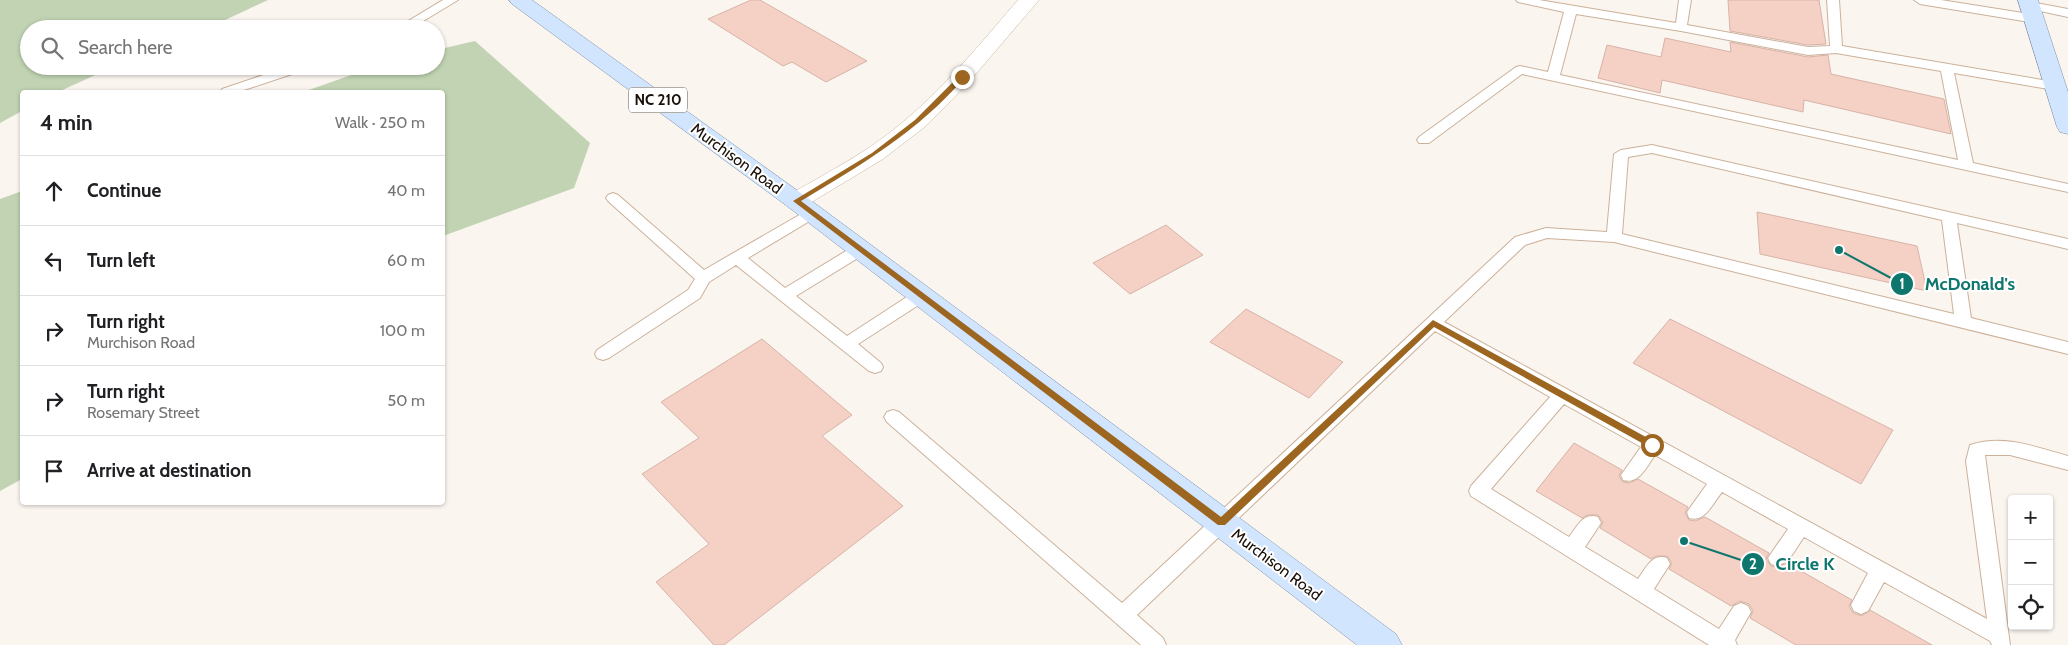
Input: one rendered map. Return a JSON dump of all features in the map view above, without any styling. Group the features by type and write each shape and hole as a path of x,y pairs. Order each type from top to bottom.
{"main road":[{"name":"Murchison Road","path":"519,0 861,249 1384,645"},
{"path":"2031,8 2067,124"}],"street":[{"path":"804,207 918,122 962,77 1029,0"}],"lane":[{"path":"417,20 452,0"},
{"path":"1522,0 1570,10 1682,27 1808,51 1836,49 2055,86"},
{"path":"1682,27 1685,0"},
{"path":"1833,0 1836,49"},
{"path":"1920,0 2031,8 2068,13"},
{"path":"1553,77 1570,10"},
{"path":"1947,69 1966,165"},
{"path":"1424,140 1520,70 2068,188"},
{"path":"233,90 277,75"},
{"path":"1614,237 1621,154 1652,149 2068,244"},
{"path":"613,198 704,278"},
{"path":"604,354 694,294 704,278 737,258 804,207"},
{"path":"1949,217 1963,322"},
{"path":"1122,616 1520,240 1546,233 1614,237 2068,348"},
{"path":"784,296 861,249"},
{"path":"737,258 875,367"},
{"path":"846,344 922,295"},
{"path":"1433,323 1880,570 2000,640"},
{"path":"1562,395 1478,491 1724,643 1741,612"},
{"path":"893,417 1156,645"},
{"path":"1630,474 1652,445"},
{"path":"2000,640 1975,461 1976,450 1989,446 2068,463"},
{"path":"1696,512 1719,482"},
{"path":"1572,549 1591,523"},
{"path":"1778,558 1801,526"},
{"path":"1641,592 1660,564"},
{"path":"1861,605 1880,570"}],"green space":[{"path":"0,0 268,0 225,20 20,20 20,75 95,75 62,90 20,90 20,112 0,123"},
{"path":"475,41 590,143 574,188 445,235 445,90 309,90 351,75 445,75 445,48"},
{"path":"20,192 20,480 0,491 0,199"}],"building":[{"path":"751,0 760,0 867,61 826,82 792,62 783,66 708,19"},
{"path":"1728,0 1819,0 1826,44 1808,45 1730,31"},
{"path":"1665,38 1731,52 1730,42 1808,57 1828,55 1831,74 1944,99 1951,134 1804,100 1803,112 1662,80 1660,93 1598,78 1607,45 1661,57"},
{"path":"1757,212 1917,246 1927,291 1760,254"},
{"path":"1166,225 1203,255 1130,294 1093,263"},
{"path":"1246,309 1343,362 1309,398 1210,342"},
{"path":"1670,319 1893,430 1861,484 1633,363"},
{"path":"762,339 852,415 822,436 903,506 724,645 714,645 656,582 709,544 642,474 699,438 661,402"},
{"path":"1574,443 1622,470 1619,476 1623,482 1629,483 1638,479 1688,507 1685,513 1689,520 1695,521 1705,517 1769,553 1766,559 1771,566 1777,567 1787,563 1852,600 1849,606 1853,613 1862,616 1870,610 1932,645 1796,645 1750,618 1753,611 1749,604 1740,601 1731,606 1669,569 1672,563 1667,556 1657,556 1651,559 1600,528 1603,522 1598,515 1588,515 1582,518 1536,491"}],"place":[{"name":"McDonald's","path":"1839,250"},
{"name":"Circle K","path":"1684,541"}],"route":[{"path":"962,77 918,122 874,154 796,201 1222,522 1433,323 1652,445"}]}
